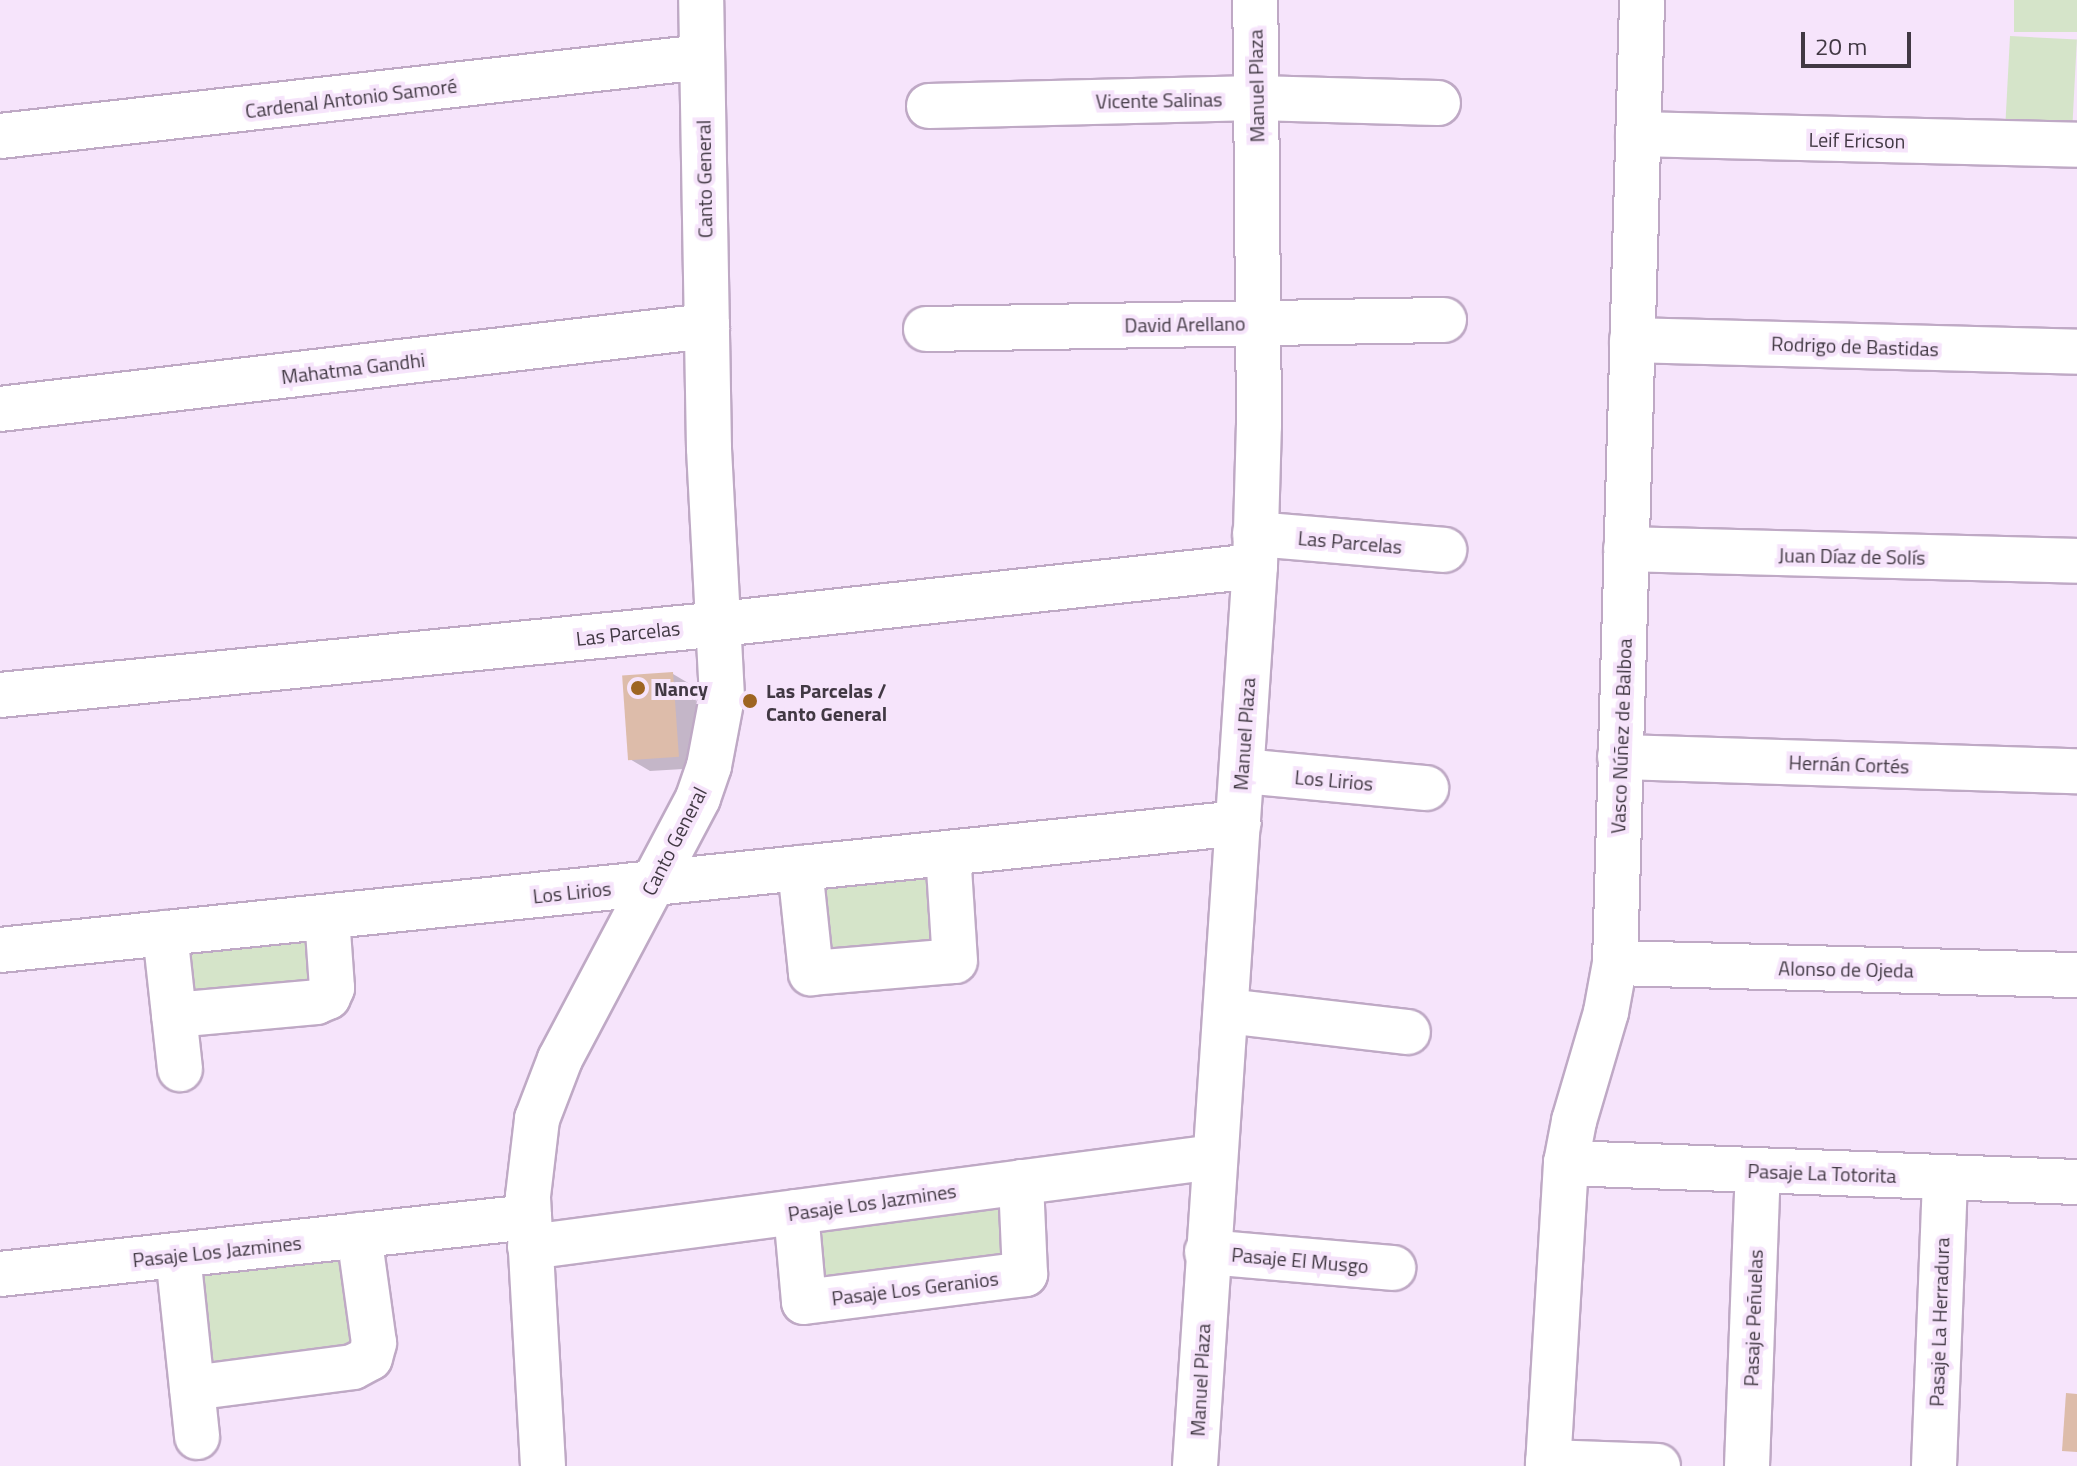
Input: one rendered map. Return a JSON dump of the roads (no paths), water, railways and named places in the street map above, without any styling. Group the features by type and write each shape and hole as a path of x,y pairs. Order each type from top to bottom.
{"street":[{"name":"Canto General","path":"543,1466 530,1232 530,1157 550,1082 698,798 709,766 722,697 711,493 701,0"},
{"name":"Manuel Plaza","path":"1195,1466 1255,550 1258,323 1255,0"},
{"name":"Vasco Núñez de Balboa","path":"1548,1464 1566,1163 1574,1121 1606,1012 1615,963 1642,0"},
{"name":"Cardenal Antonio Samoré","path":"0,136 702,57"},
{"name":"Vicente Salinas","path":"929,106 1256,98 1438,103"},
{"name":"Leif Ericson","path":"1638,134 2077,145"},
{"name":"David Arellano","path":"926,329 1444,320"},
{"name":"Mahatma Gandhi","path":"0,409 707,326"},
{"name":"Rodrigo de Bastidas","path":"1632,340 2077,352"},
{"name":"Juan Díaz de Solís","path":"1626,549 2077,561"},
{"name":"Las Parcelas","path":"0,695 720,624 1255,550 1444,550"},
{"name":"Hernán Cortés","path":"1620,757 2077,771"},
{"name":"Los Lirios","path":"1242,771 1426,788"},
{"name":"Los Lirios","path":"0,950 1239,823"},
{"path":"800,868 811,973 955,961 948,853"},
{"path":"174,1015 316,1002 328,997 332,988 327,917"},
{"path":"165,933 180,1069"},
{"name":"Alonso de Ojeda","path":"1615,963 2077,975"},
{"path":"1226,1011 1408,1032"},
{"name":"Pasaje Los Jazmines","path":"0,1274 359,1235 530,1232 796,1212 1214,1157"},
{"name":"Pasaje La Totorita","path":"1566,1163 2077,1182"},
{"name":"Pasaje Peñuelas","path":"1747,1466 1758,1170"},
{"name":"Pasaje La Herradura","path":"1934,1466 1945,1178"},
{"name":"Pasaje Los Geranios","path":"796,1212 804,1302 1025,1274 1021,1182"},
{"path":"192,1388 363,1365 374,1351 374,1343 359,1235"},
{"name":"Pasaje El Musgo","path":"1207,1252 1393,1268"},
{"path":"178,1255 197,1437"},
{"path":"1548,1464 1658,1466"}],"place":[{"name":"Nancy","path":"638,688"},
{"name":"Las Parcelas / Canto General","path":"750,701"}]}
